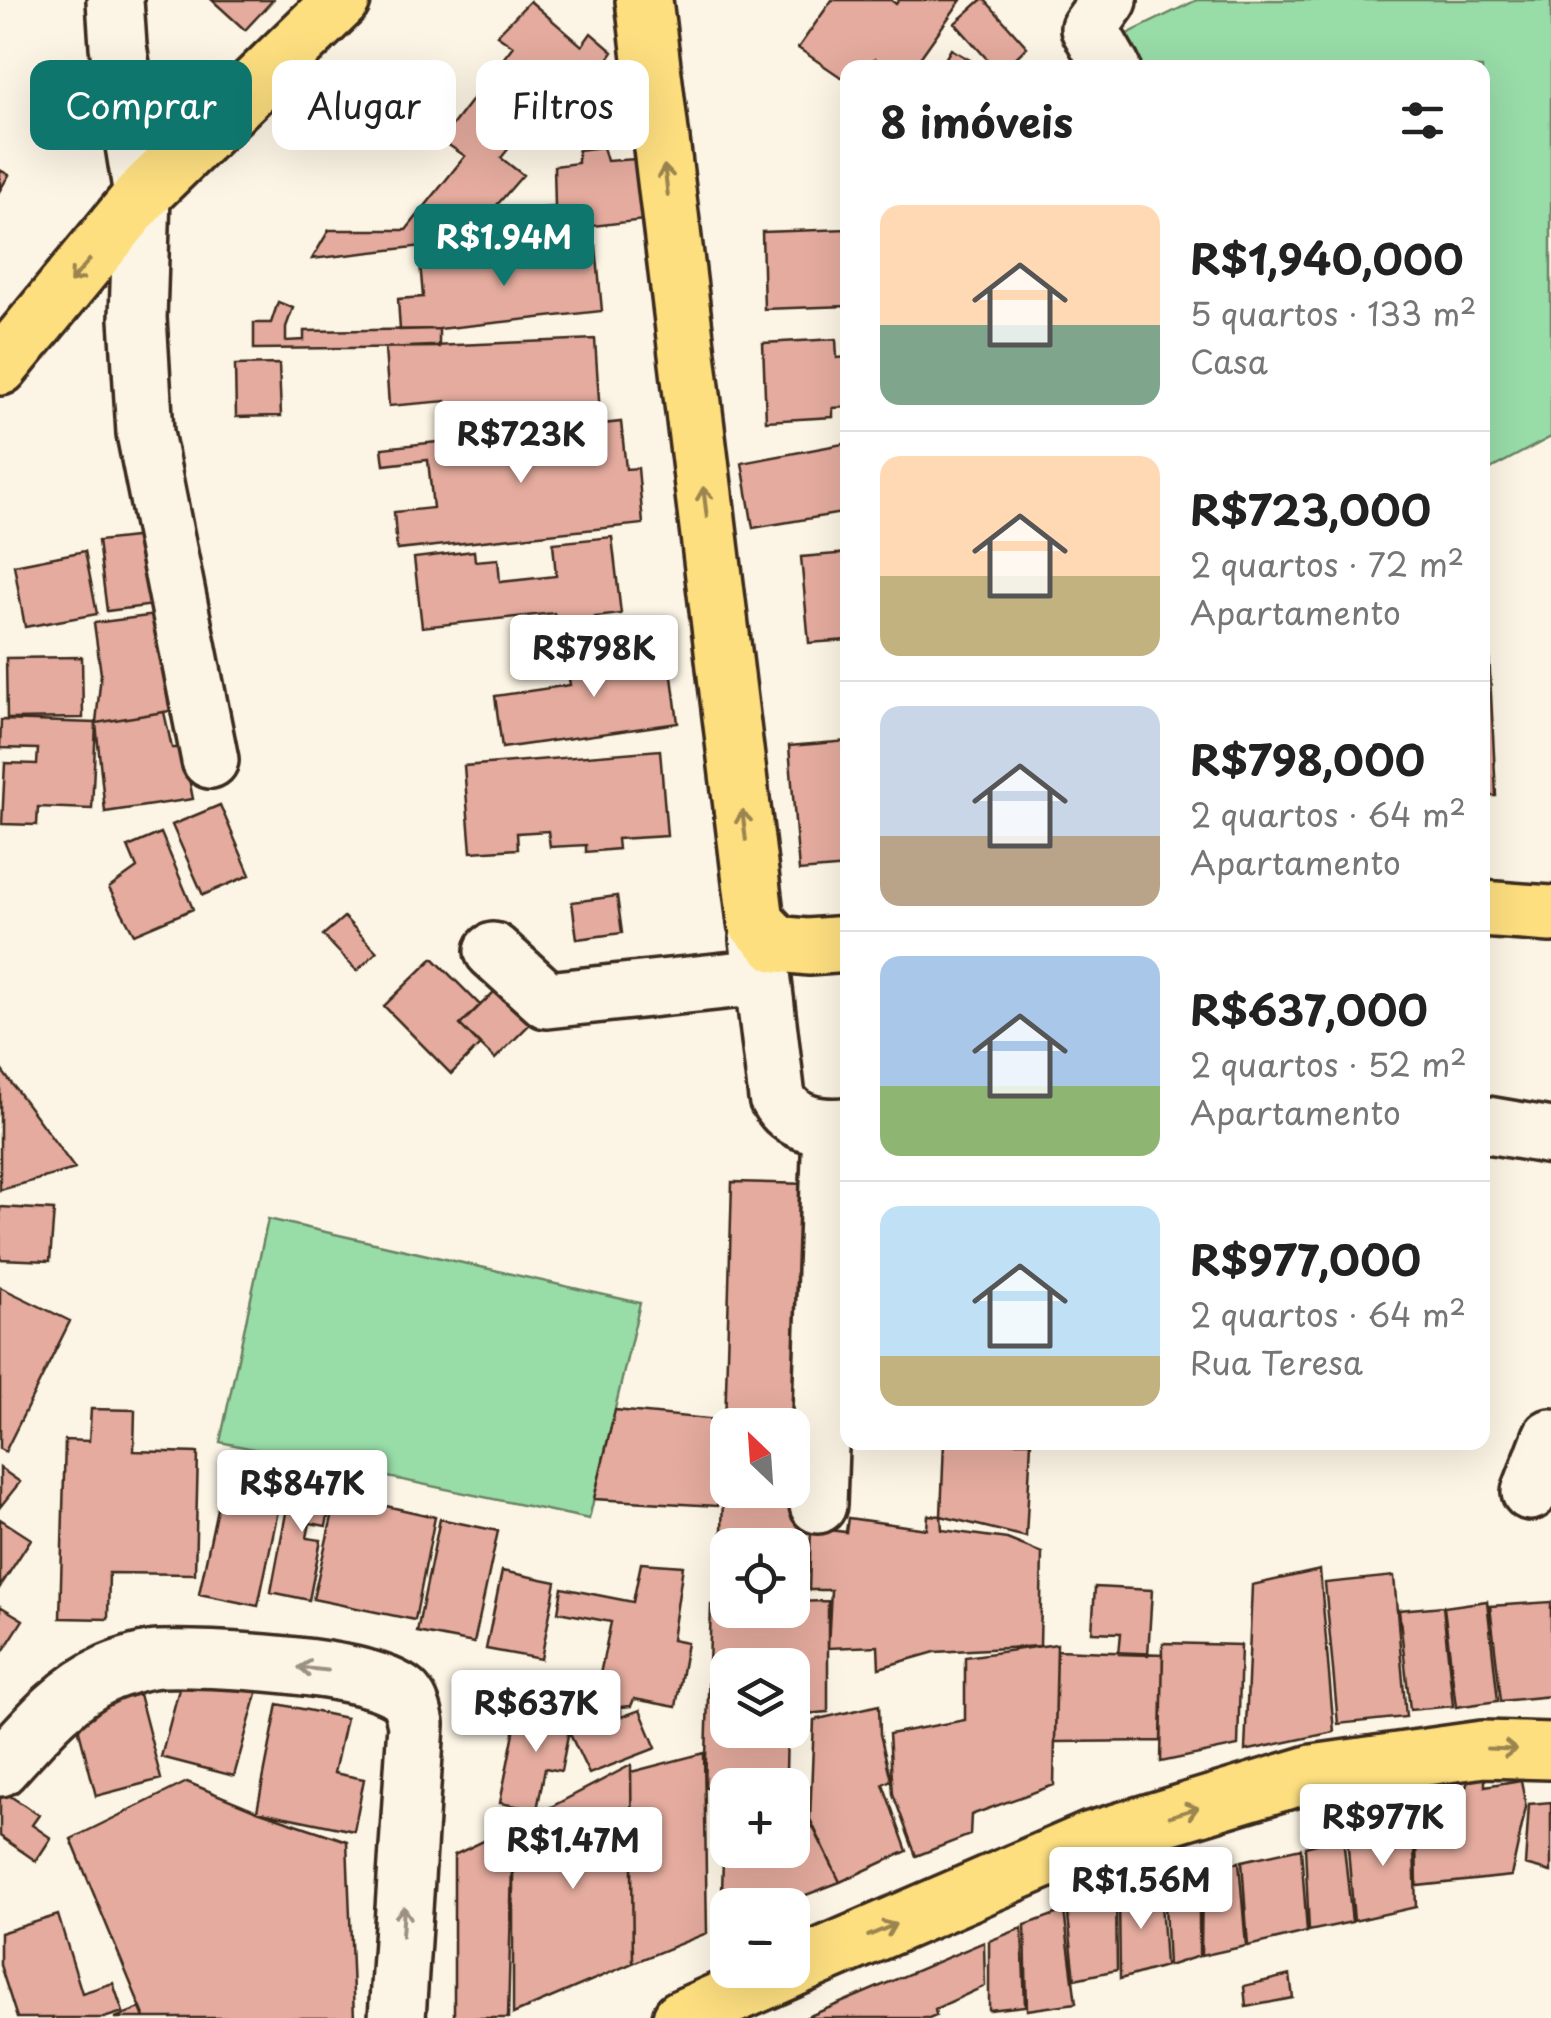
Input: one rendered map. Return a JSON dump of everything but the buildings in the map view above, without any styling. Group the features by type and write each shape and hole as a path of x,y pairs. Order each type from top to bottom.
{"main road":[{"path":"0,367 142,195 342,0"},
{"path":"644,0 756,922 777,944 840,945"},
{"path":"1490,910 1551,914"},
{"path":"810,1962 1091,1840 1313,1773 1482,1748 1551,1751"},
{"path":"710,2011 755,1988"}],"street":[{"path":"115,0 118,46 142,195 138,318 145,433 210,760"},
{"path":"1108,60 1090,28 1109,0"},
{"path":"756,922 777,1098 786,1114 806,1122 839,1126 837,1267 818,1504"},
{"path":"492,951 547,1000 762,977"},
{"path":"1490,1125 1551,1136"},
{"path":"1530,1492 1551,1437"},
{"path":"0,1768 52,1712 106,1674 156,1659 236,1661 334,1671 394,1688 406,1696 416,1724 397,2018"}],"green space":[{"path":"1197,0 1551,0 1551,437 1490,469 1490,60 1073,60"},
{"path":"268,1219 640,1303 589,1519 220,1442"}]}
